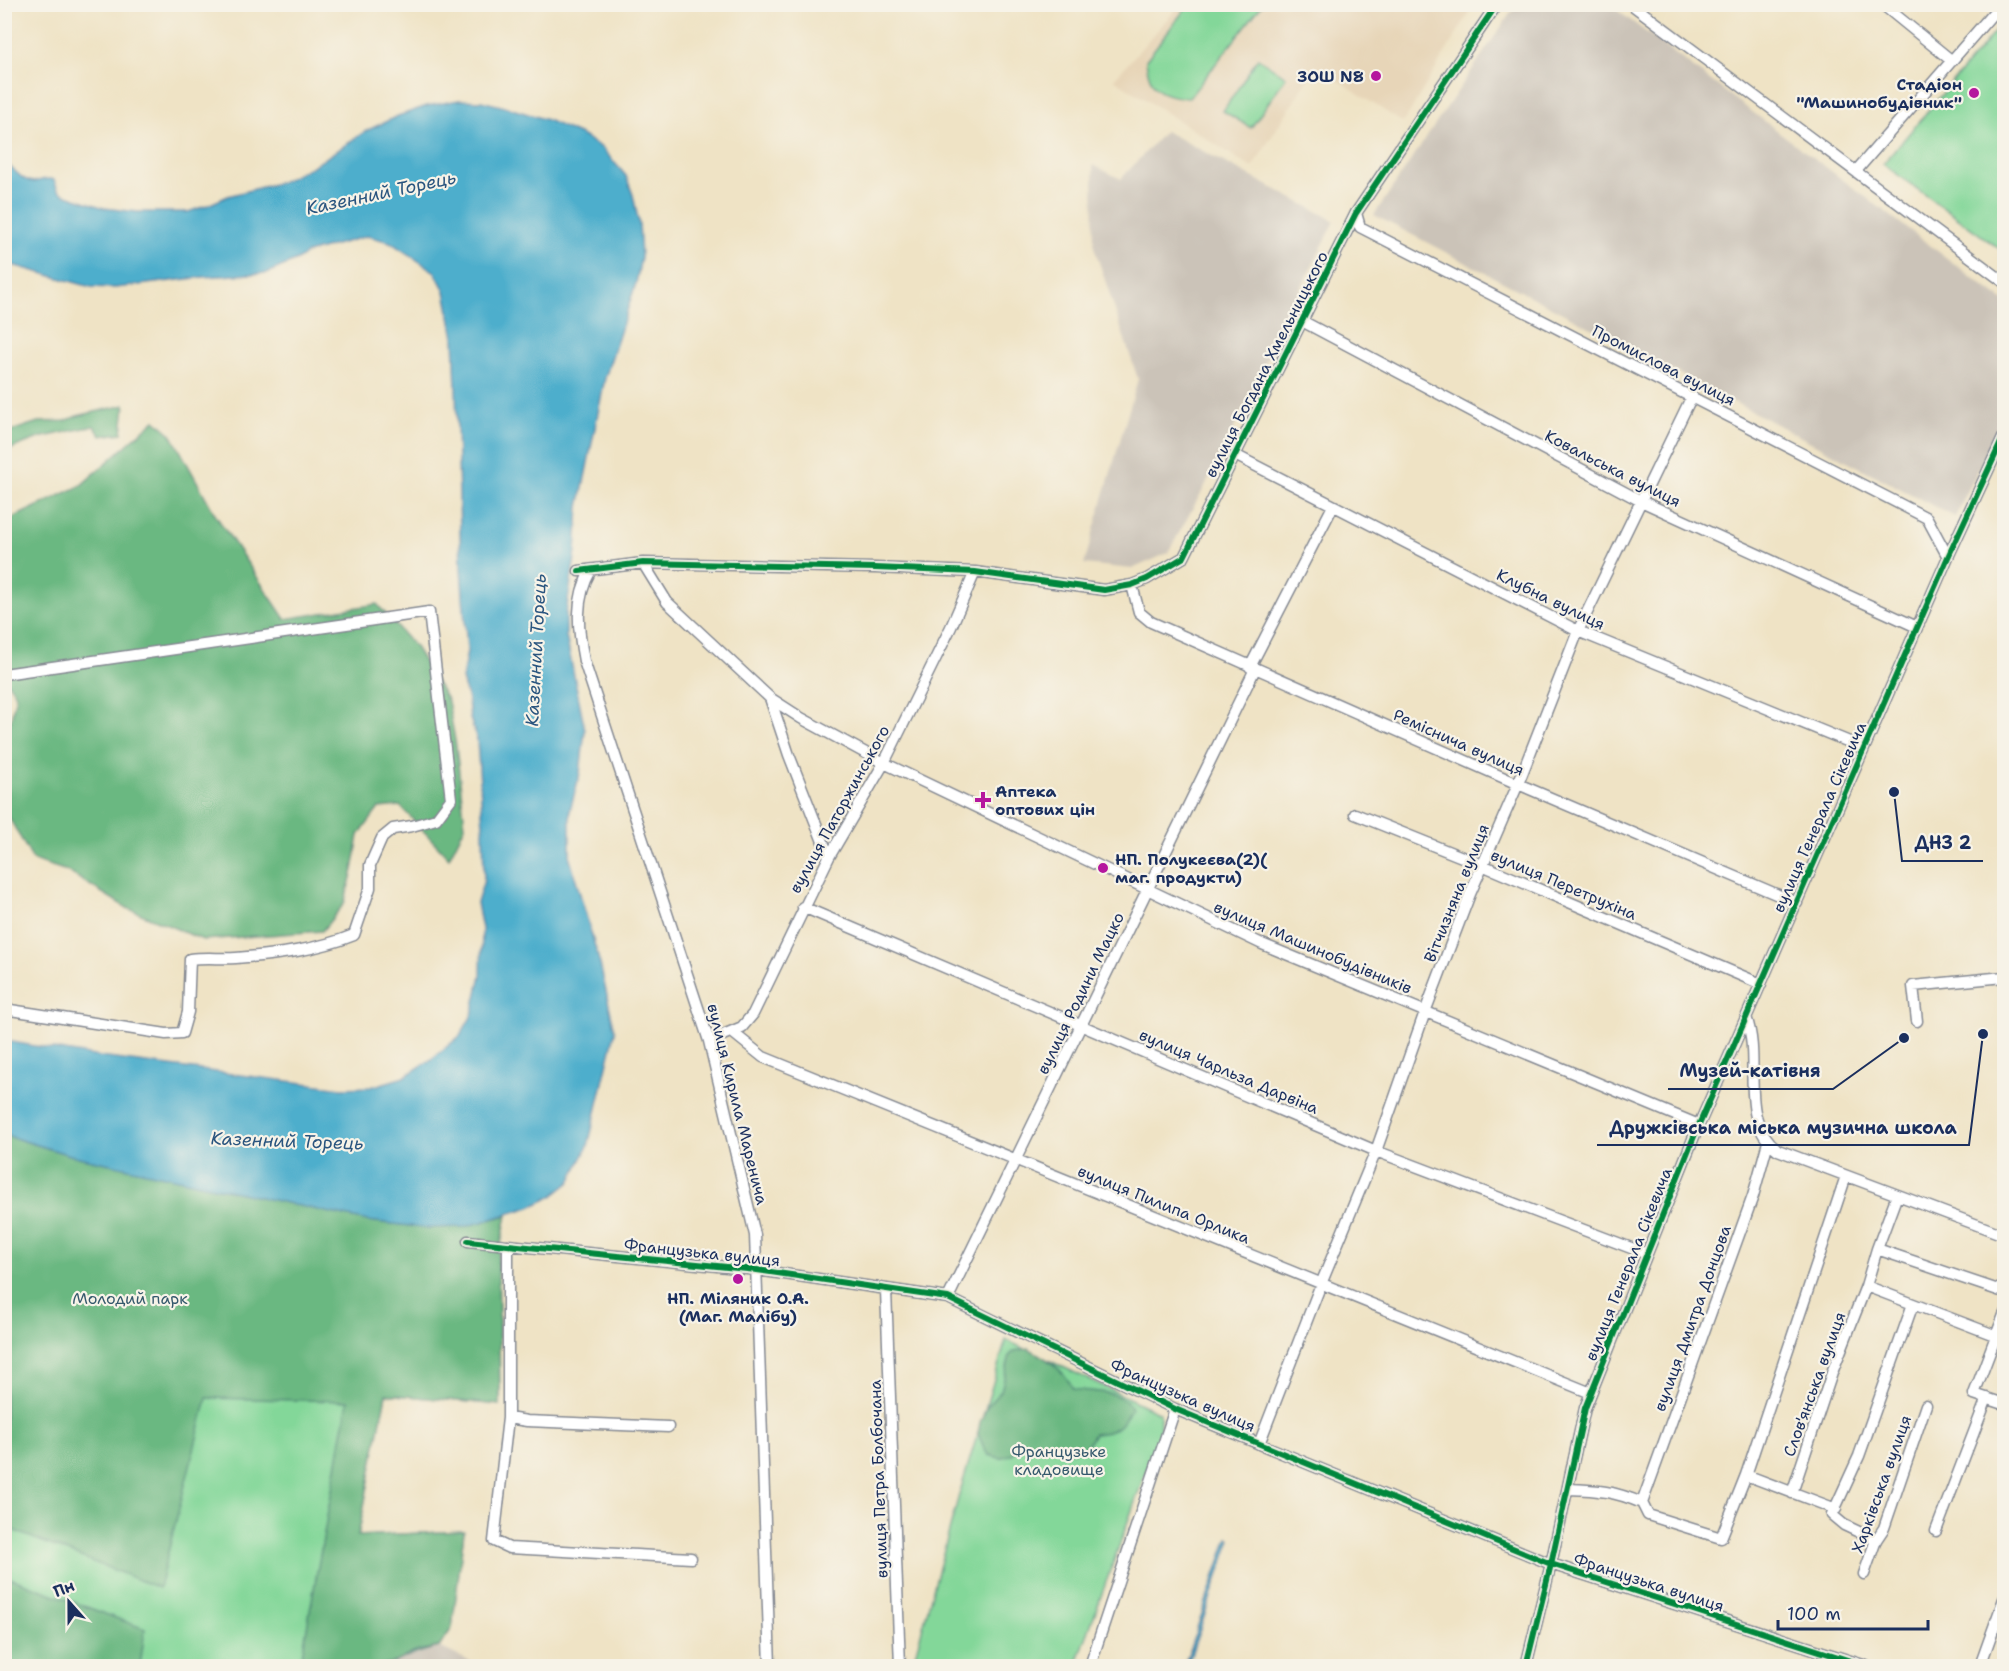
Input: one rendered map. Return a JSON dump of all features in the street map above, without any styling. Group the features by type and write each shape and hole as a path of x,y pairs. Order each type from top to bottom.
{"street":[{"name":"вулиця Богдана Хмельницького","path":"585,570 643,563 975,572 1104,590 1132,585 1147,579 1184,557 1356,213 1497,4"},
{"path":"1631,4 2004,282"},
{"path":"1882,4 1952,61"},
{"path":"1856,171 2001,4"},
{"name":"Промислова вулиця","path":"1356,213 1360,227 1928,519 1948,557"},
{"name":"Ковальська вулиця","path":"1302,321 1641,501 1917,627"},
{"name":"Вітчизняна вулиця","path":"1259,1444 1376,1151 1425,1012 1482,865 1518,784 1578,631 1692,396"},
{"name":"вулиця Генерала Сікевича","path":"1526,1666 1585,1408 1699,1125 1917,627 2004,436"},
{"name":"Клубна вулиця","path":"1235,455 1578,631 1864,748"},
{"name":"вулиця Родини Мацко","path":"948,1298 1147,890 1252,668 1333,506"},
{"name":"вулиця Машинобудівників","path":"643,563 667,602 770,698 801,718 884,763 1262,944 1699,1125"},
{"name":"вулиця Кирила Маренича","path":"585,570 578,627 584,661 710,1041 755,1235 770,1666"},
{"name":"вулиця Паторжинського","path":"710,1041 742,1027 753,1014 829,856 884,763 951,627 975,572"},
{"name":"Реміснича вулиця","path":"1132,585 1139,612 1151,622 1518,784 1797,903"},
{"path":"4,674 429,612 451,799 436,819 393,829 382,838 370,864 370,888 354,935 328,945 285,952 235,958 190,959 188,1012 182,1032 166,1034 4,1009"},
{"path":"770,698 789,755 829,856"},
{"name":"вулиця Перетрухіна","path":"1355,814 1482,865 1761,984"},
{"name":"вулиця Чарльза Дарвіна","path":"803,907 1376,1151 1647,1254"},
{"path":"1917,1021 1913,986 2004,977"},
{"path":"1746,1017 1752,1032 1754,1051 1754,1111 1760,1130 1768,1142 1778,1150 2004,1235"},
{"name":"вулиця Пилипа Орлика","path":"732,1032 763,1057 1591,1393"},
{"name":"вулиця Дмитра Донцова","path":"1642,1503 1753,1196 1768,1142"},
{"path":"1568,1488 1607,1491 1642,1503 1648,1515 1721,1538 1746,1475 1846,1176"},
{"name":"Слов'янська вулиця","path":"1792,1493 1833,1370 1866,1286 1897,1195"},
{"name":"Французька вулиця","path":"468,1241 757,1270 948,1298 1175,1410 1551,1564 1866,1666"},
{"path":"508,1245 508,1418 494,1541 509,1548 691,1558"},
{"path":"1877,1249 2004,1292"},
{"path":"1866,1286 1996,1336"},
{"name":"вулиця Петра Болбочана","path":"886,1290 900,1666"},
{"path":"1876,1539 1844,1525 1832,1515 1859,1456 1913,1304"},
{"path":"2004,1315 1974,1394 2004,1404"},
{"path":"1936,1531 1984,1397"},
{"name":"Харківська вулиця","path":"1864,1574 1876,1539 1884,1528 1926,1405"},
{"path":"1090,1666 1175,1410"},
{"path":"508,1418 527,1421 668,1427"},
{"path":"1746,1475 1836,1509"},
{"path":"1980,1666 2004,1599"}],"shaded area":[{"path":"1180,5 1474,5 1403,123 1316,66 1252,168 1114,79"},
{"path":"1516,5 1610,5 2004,301 2004,417 1955,517 1374,215"},
{"path":"1165,131 1335,221 1216,466 1168,553 1132,569 1084,564 1138,379 1094,247 1093,165 1121,179"},
{"path":"439,1647 480,1666 376,1666 395,1662 415,1652"}],"green space":[{"path":"1189,4 1262,5 1189,98 1170,95 1158,90 1150,78 1146,60"},
{"name":"Стадіон \"Машинобудівник\"","path":"2004,21 2004,252 1883,164"},
{"path":"1258,58 1286,77 1251,128 1223,111"},
{"path":"125,405 122,433 101,436 94,426 39,438 5,451 5,433 38,422 65,421"},
{"path":"155,420 171,434 216,516 285,619 377,604 415,647 448,701 456,746 465,826 449,858 400,806 379,808 359,835 344,904 322,931 203,940 127,908 67,871 33,860 7,814 5,748 16,695 8,683 5,686 4,522 80,486"},
{"name":"Молодий парк","path":"4,1135 463,1227 507,1215 498,1257 500,1405 386,1394 358,1536 464,1531 452,1628 439,1647 376,1666 5,1666"},
{"name":"Молодий парк","path":"4,1135 70,1155 368,1221 428,1228 463,1227 507,1215 498,1257 500,1405 386,1394 358,1536 464,1531 452,1628 439,1647 415,1652 395,1662 376,1666 300,1666 348,1401 207,1398 159,1588 5,1527"},
{"name":"Французьке кладовище","path":"1006,1340 1160,1413 1160,1432 1076,1666 912,1666 959,1495"},
{"path":"1028,1348 1060,1370 1073,1389 1105,1392 1120,1397 1131,1408 1124,1420 1113,1430 1094,1434 1085,1449 1074,1451 1056,1446 1038,1448 1027,1445 1000,1458 989,1455 978,1434 980,1422 988,1405 1001,1391 1010,1355 1015,1351"},
{"path":"5,1576 145,1629 140,1666 5,1666"}],"water":[{"name":"Казенний Торець","path":"459,100 481,101 547,120 583,136 602,148 626,176 639,224 641,257 636,283 605,378 579,507 576,551 566,613 566,636 585,730 580,773 570,810 570,859 600,964 615,1032 588,1146 570,1182 551,1197 530,1207 463,1227 428,1228 368,1221 70,1155 5,1135 5,1041 100,1057 342,1088 371,1087 404,1077 429,1061 460,1036 472,1015 481,975 482,929 477,903 484,880 477,740 462,679 467,651 461,568 454,337 445,291 435,272 390,242 367,236 307,253 267,273 203,277 115,288 91,287 5,263 5,163 26,180 34,182 54,180 58,190 64,194 104,208 138,212 188,212 228,196 281,182 315,165 366,131 398,116 427,106"},
{"path":"1228,1538 1231,1539 1187,1666 1184,1666"}],"cycle path":[{"path":"579,571 643,563 875,568 975,572 1104,590 1132,585 1147,579 1184,557 1356,213 1497,4"},
{"path":"1526,1666 1585,1408 1695,1134 1948,557 2004,436"},
{"path":"468,1241 757,1270 948,1298 1175,1409 1551,1564 1866,1666"}],"place":[{"name":"ЗОШ N8","path":"1376,76"},
{"name":"Стадіон \"Машинобудівник\"","path":"1974,93"},
{"name":"ДНЗ 2","path":"1894,792"},
{"name":"Аптека оптових цін","path":"983,800"},
{"name":"НП. Полукеєва(2)( маг. продукти)","path":"1103,868"},
{"name":"Дружківська міська музична школа","path":"1983,1034"},
{"name":"Музей-катівня","path":"1904,1038"},
{"name":"НП. Міляник О.А. (Маг. Малібу)","path":"738,1279"}]}
